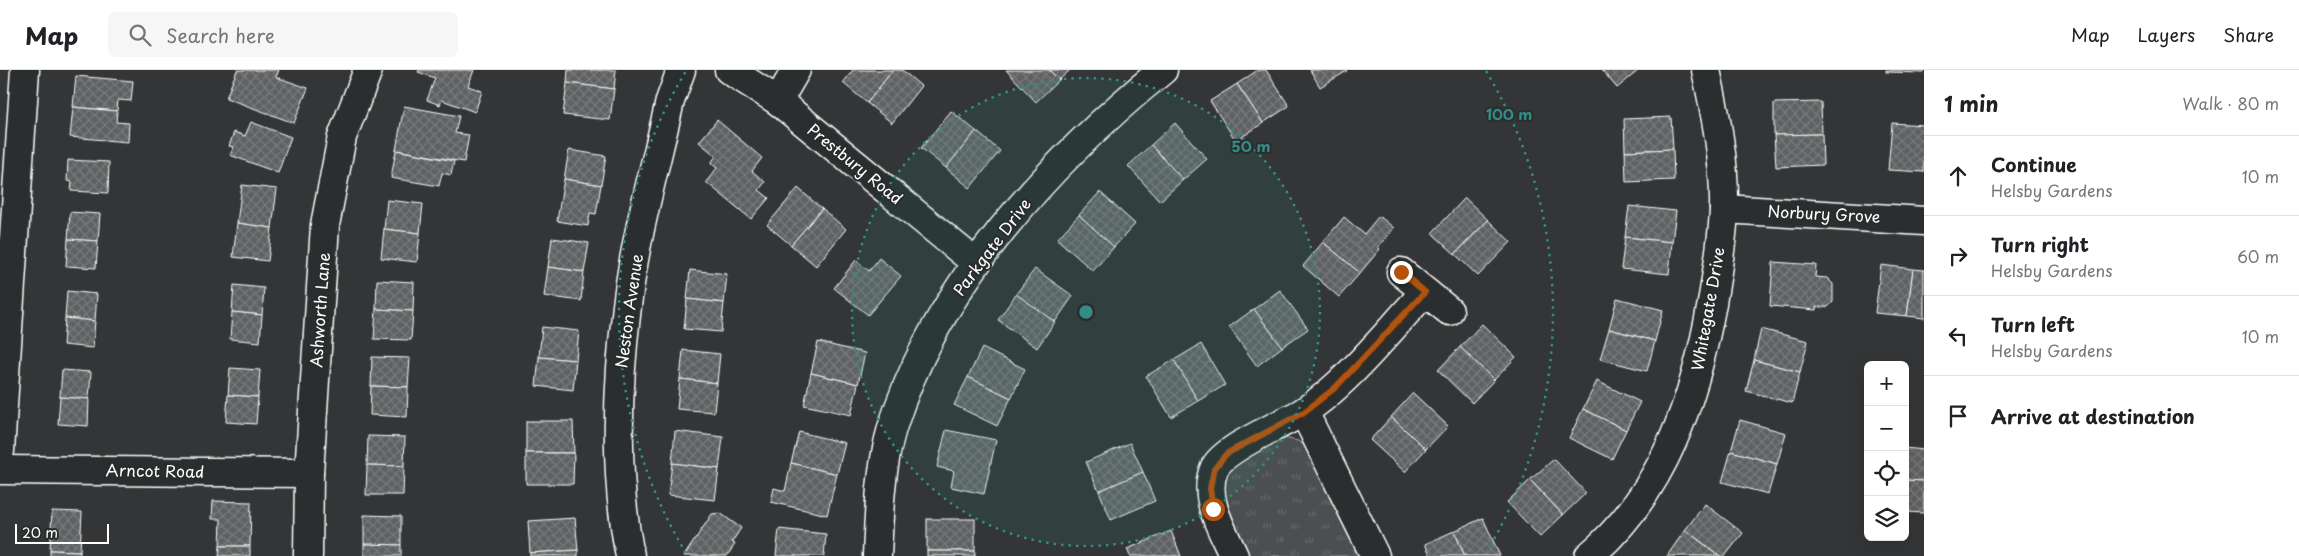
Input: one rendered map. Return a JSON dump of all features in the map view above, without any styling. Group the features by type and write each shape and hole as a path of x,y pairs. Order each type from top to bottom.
{"street":[{"path":"0,451 26,70"},
{"name":"Ashworth Lane","path":"308,556 309,473 325,225 342,137 368,70"},
{"name":"Neston Avenue","path":"630,556 624,525 620,445 621,369 627,304 670,101 681,70"},
{"name":"Prestbury Road","path":"729,70 778,100 976,263"},
{"path":"778,100 796,70"},
{"name":"Parkgate Drive","path":"876,556 880,493 892,430 914,372 946,310 976,263 1048,174 1126,100 1162,70"},
{"path":"1706,70 1719,126 1724,209"},
{"name":"Norbury Grove","path":"1724,209 1924,221"},
{"name":"Whitegate Drive","path":"1589,556 1606,542 1636,508 1662,464 1685,413 1703,351 1716,282 1724,209"},
{"path":"1401,272 1449,312"},
{"path":"1234,556 1213,509 1210,488 1214,469 1226,454 1304,412 1335,388 1425,292"},
{"path":"1304,412 1375,556"},
{"name":"Arncot Road","path":"0,470 309,473"}],"green space":[{"path":"1279,437 1298,441 1309,448 1364,556 1247,556 1232,522 1225,496 1224,483 1228,472 1235,462"}],"building":[{"path":"237,70 279,70 276,77 308,88 294,123 226,98"},
{"path":"419,70 474,70 468,86 482,91 475,112 442,100 440,105 427,100 435,78 418,72"},
{"path":"568,70 616,70 614,89 567,83"},
{"path":"853,70 893,70 867,103 843,83"},
{"path":"893,70 902,70 921,86 892,123 867,103"},
{"path":"1006,70 1049,70 1059,80 1036,102"},
{"path":"1049,70 1070,70 1059,80"},
{"path":"1258,70 1266,70 1289,106 1263,123 1237,84"},
{"path":"1310,70 1346,70 1347,71 1320,87"},
{"path":"1602,70 1639,70 1617,88"},
{"path":"1886,70 1924,70 1924,73 1886,72"},
{"path":"76,76 133,81 131,101 118,100 117,111 73,107"},
{"path":"567,83 614,89 610,120 563,115"},
{"path":"1237,84 1263,123 1236,141 1210,101"},
{"path":"1821,102 1822,134 1774,135 1774,103"},
{"path":"404,106 459,116 455,133 469,135 464,162 396,150"},
{"path":"73,107 117,111 116,122 129,123 128,142 70,137"},
{"path":"951,111 976,131 946,168 921,148"},
{"path":"1671,117 1673,149 1625,151 1624,119"},
{"path":"717,120 762,158 752,171 765,182 759,190 769,198 751,219 706,182 717,168 711,163 716,156 699,142"},
{"path":"251,122 291,137 278,173 230,155 234,147 229,146 234,132 245,136"},
{"path":"1175,123 1207,159 1183,180 1151,145"},
{"path":"1892,123 1924,125 1924,172 1888,170"},
{"path":"976,131 1000,151 970,188 946,168"},
{"path":"1822,134 1823,165 1776,167 1774,135"},
{"path":"1151,145 1183,180 1160,201 1128,166"},
{"path":"1673,149 1674,180 1626,182 1625,151"},
{"path":"396,150 454,161 451,175 442,173 439,186 391,178"},
{"path":"569,150 606,156 601,185 564,179"},
{"path":"68,160 109,162 108,193 71,191 72,182 67,181"},
{"path":"564,179 601,185 596,214 590,213 588,226 557,221"},
{"path":"242,185 277,189 272,228 237,223"},
{"path":"798,188 822,209 791,245 767,225"},
{"path":"1100,192 1135,224 1114,247 1079,215"},
{"path":"1465,198 1488,220 1455,254 1432,233"},
{"path":"387,200 423,204 420,233 384,229"},
{"path":"1629,206 1676,211 1672,242 1625,237"},
{"path":"822,209 846,229 816,266 791,245"},
{"path":"70,212 100,214 98,241 68,239"},
{"path":"1079,215 1114,247 1093,271 1057,239"},
{"path":"1379,216 1394,228 1360,273 1323,242 1344,217 1364,234"},
{"path":"1488,220 1511,242 1478,276 1455,254"},
{"path":"237,223 272,228 268,261 233,257"},
{"path":"384,229 420,233 417,262 381,258"},
{"path":"1625,237 1672,242 1669,274 1621,269"},
{"path":"552,238 589,243 584,272 548,267"},
{"path":"68,239 98,241 96,268 66,266"},
{"path":"1323,242 1360,273 1339,297 1303,266"},
{"path":"879,258 901,276 868,315 834,288 856,260 869,271"},
{"path":"1773,262 1816,265 1815,277 1827,278 1833,284 1833,302 1828,307 1816,307 1816,310 1770,306"},
{"path":"1881,265 1913,269 1907,316 1875,313"},
{"path":"548,267 584,272 581,301 544,296"},
{"path":"1035,269 1073,296 1055,322 1016,294"},
{"path":"1913,269 1924,270 1924,318 1907,316"},
{"path":"690,270 727,274 724,303 687,299"},
{"path":"377,280 414,282 413,311 376,309"},
{"path":"234,285 264,288 262,315 232,312"},
{"path":"1280,290 1308,329 1282,347 1254,309"},
{"path":"67,291 97,294 95,321 65,318"},
{"path":"1016,294 1055,322 1037,348 998,320"},
{"path":"1617,298 1663,310 1655,341 1609,329"},
{"path":"687,299 724,303 721,332 684,329"},
{"path":"376,309 413,311 411,340 374,339"},
{"path":"1254,309 1282,347 1257,366 1229,327"},
{"path":"232,312 262,315 260,342 230,339"},
{"path":"65,318 95,321 93,348 63,345"},
{"path":"1482,324 1516,357 1494,380 1460,347"},
{"path":"542,327 579,331 576,360 539,357"},
{"path":"1609,329 1655,341 1647,371 1600,359"},
{"path":"1761,329 1808,341 1800,372 1754,360"},
{"path":"818,342 865,353 858,384 811,373"},
{"path":"1201,344 1225,385 1198,401 1174,360"},
{"path":"1460,347 1494,380 1472,403 1438,370"},
{"path":"982,348 1025,369 1011,398 968,377"},
{"path":"683,350 720,354 717,383 680,379"},
{"path":"372,357 410,358 408,387 371,386"},
{"path":"539,357 576,360 573,390 536,386"},
{"path":"1174,360 1198,401 1171,417 1146,376"},
{"path":"1754,360 1800,372 1792,403 1746,391"},
{"path":"230,368 260,370 258,397 228,395"},
{"path":"62,370 91,372 89,399 60,397"},
{"path":"811,373 858,384 851,415 804,405"},
{"path":"968,377 1011,398 997,426 954,405"},
{"path":"680,379 717,383 714,412 677,409"},
{"path":"1597,381 1640,402 1626,430 1583,409"},
{"path":"371,386 408,387 407,417 370,415"},
{"path":"1413,393 1448,426 1426,449 1391,417"},
{"path":"228,395 258,397 256,424 226,422"},
{"path":"60,397 89,399 88,426 58,424"},
{"path":"1583,409 1626,430 1612,459 1569,438"},
{"path":"1391,417 1426,449 1405,472 1370,440"},
{"path":"1740,420 1786,433 1777,464 1731,451"},
{"path":"526,421 573,421 574,453 526,453"},
{"path":"946,430 996,440 984,494 951,487 954,471 937,467"},
{"path":"675,431 723,437 719,469 672,463"},
{"path":"799,432 845,443 837,474 791,463"},
{"path":"368,436 405,437 404,466 367,465"},
{"path":"1130,443 1143,472 1099,491 1086,462"},
{"path":"1909,448 1924,450 1924,481 1909,480"},
{"path":"1731,451 1777,464 1768,494 1722,482"},
{"path":"526,453 574,453 573,484 526,484"},
{"path":"1554,459 1586,493 1563,515 1530,480"},
{"path":"672,463 719,469 715,500 668,495"},
{"path":"791,463 837,474 827,515 771,502 774,488 785,491"},
{"path":"367,465 404,466 403,495 366,495"},
{"path":"1143,472 1155,501 1111,520 1099,491"},
{"path":"1530,480 1563,515 1540,537 1507,502"},
{"path":"1909,480 1924,481 1924,513 1909,512"},
{"path":"213,501 251,502 250,546 220,546 221,519 212,519"},
{"path":"1705,504 1743,533 1725,556 1720,556 1685,530"},
{"path":"52,511 82,512 80,551 50,550"},
{"path":"720,513 741,528 732,542 735,544 727,556 684,556 712,514"},
{"path":"364,515 401,516 401,545 364,544"},
{"path":"575,518 578,550 530,553 528,521"},
{"path":"1483,518 1500,556 1465,556 1454,531"},
{"path":"927,519 975,519 975,551 927,551"},
{"path":"779,529 826,534 824,556 776,556"},
{"path":"1685,530 1720,556 1667,556"},
{"path":"1171,531 1181,556 1130,556 1127,549"},
{"path":"1454,531 1465,556 1431,556 1425,544"},
{"path":"364,544 401,545 401,556 364,556"},
{"path":"220,546 250,546 250,556 219,556"},
{"path":"50,550 80,551 80,556 50,556"},
{"path":"578,550 578,556 530,556 530,553"},
{"path":"927,551 975,551 975,556 927,556"}],"route":[{"path":"1213,509 1210,488 1214,469 1226,454 1304,412 1335,388 1425,292 1401,272"}]}
